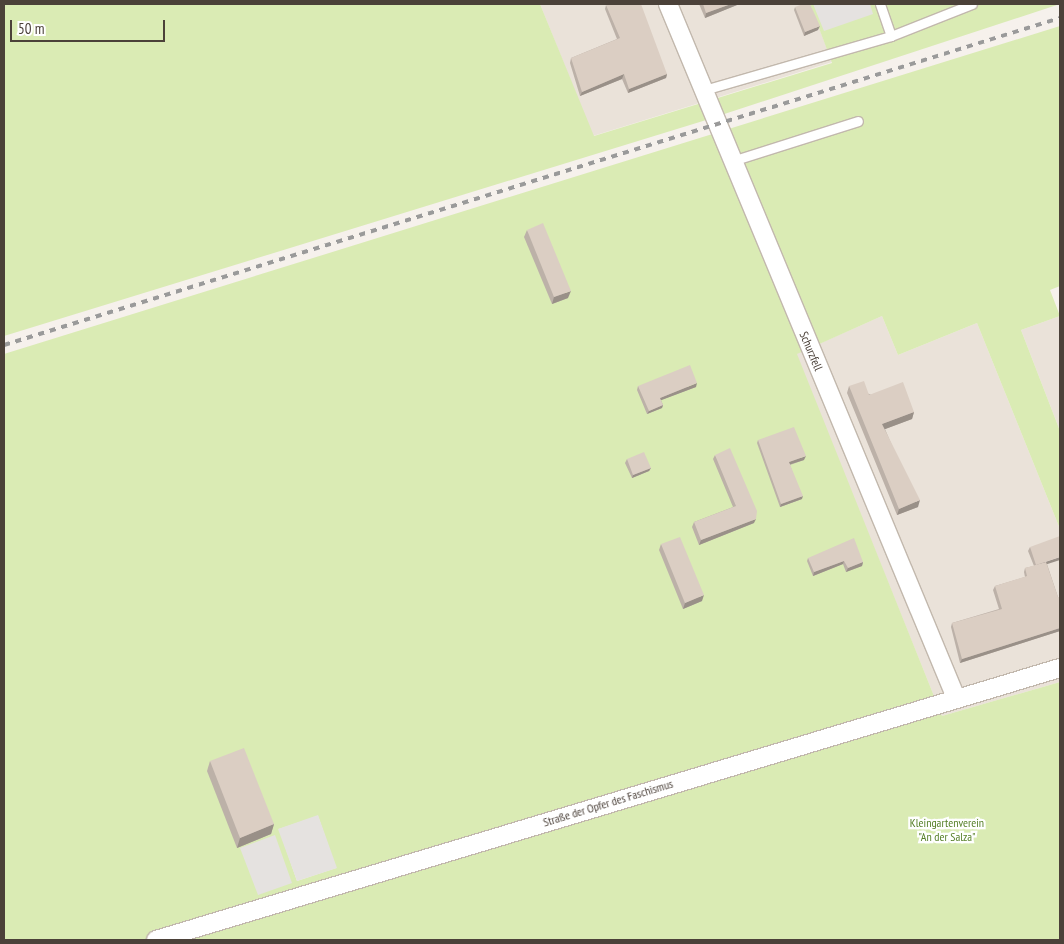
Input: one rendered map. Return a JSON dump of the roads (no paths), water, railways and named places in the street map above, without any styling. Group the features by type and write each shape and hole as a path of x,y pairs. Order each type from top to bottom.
{"street":[{"name":"Schurzfell","path":"668,4 956,698"},
{"name":"Straße der Opfer des Faschismus","path":"156,940 1060,668"}],"lane":[{"path":"880,4 891,36"},
{"path":"704,90 891,36 972,4"},
{"path":"732,162 858,120"}],"railway":[{"path":"4,345 1060,18"}],"park label":[{"name":"Kleingartenverein \"An der Salza\"","path":"947,830"}]}
